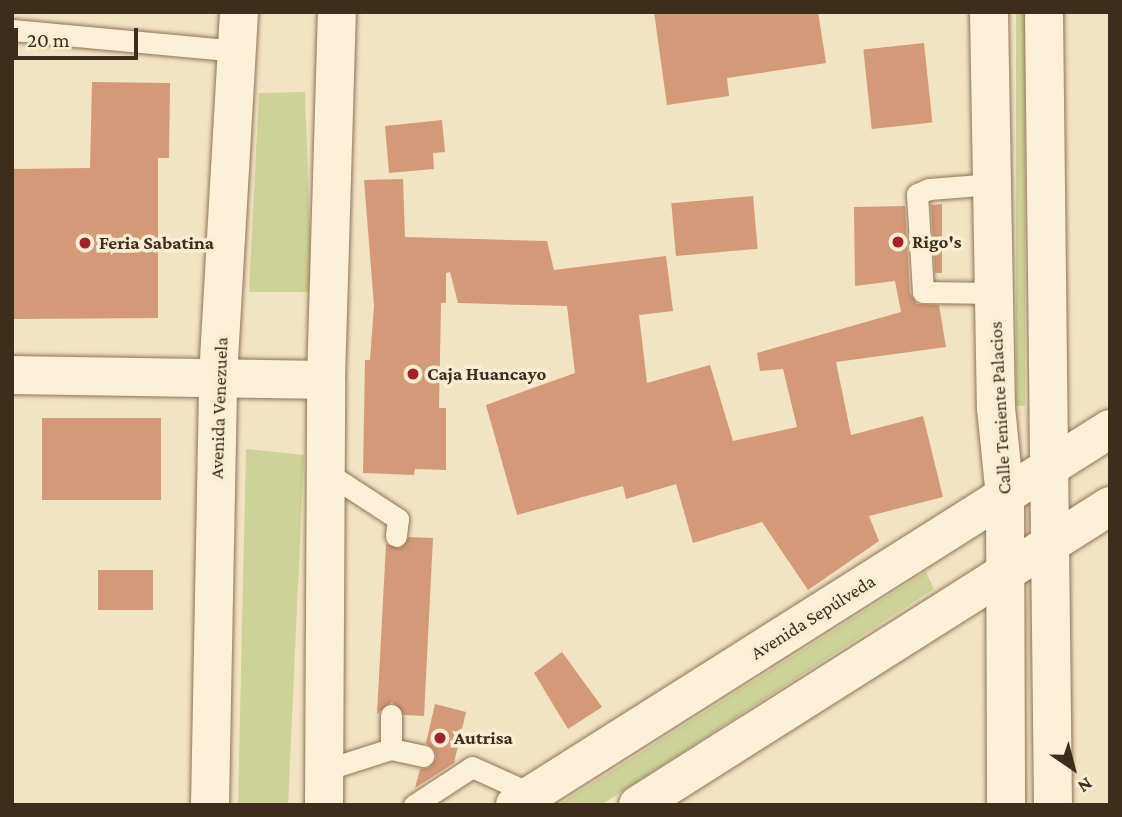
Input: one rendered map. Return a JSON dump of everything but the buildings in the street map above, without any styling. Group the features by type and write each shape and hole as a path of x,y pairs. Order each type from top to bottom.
{"street":[{"name":"Avenida Venezuela","path":"210,805 218,377 239,12"},
{"path":"324,787 326,380 337,12"},
{"name":"Calle Teniente Palacios","path":"989,12 996,408 1004,497 1006,805"},
{"path":"1044,12 1053,540 1053,805"},
{"path":"12,375 326,380"},
{"name":"Avenida Sepúlveda","path":"529,801 1110,429"},
{"path":"638,805 1110,506"}],"lane":[{"path":"12,30 238,51"},
{"path":"993,184 929,189 917,194 923,292 995,293"},
{"path":"326,472 397,519 396,536"},
{"path":"391,715 391,749"},
{"path":"324,787 391,749 423,756"},
{"path":"414,805 463,765 529,801"}],"green space":[{"path":"1016,12 1025,12 1025,406 1016,406"},
{"path":"305,92 312,292 249,292 259,93"},
{"path":"246,449 304,455 288,805 238,805"},
{"path":"926,572 934,589 601,805 558,805"}],"place":[{"name":"Rigo's","path":"898,242"},
{"name":"Feria Sabatina","path":"85,243"},
{"name":"Caja Huancayo","path":"413,374"},
{"name":"Autrisa","path":"440,738"}]}
